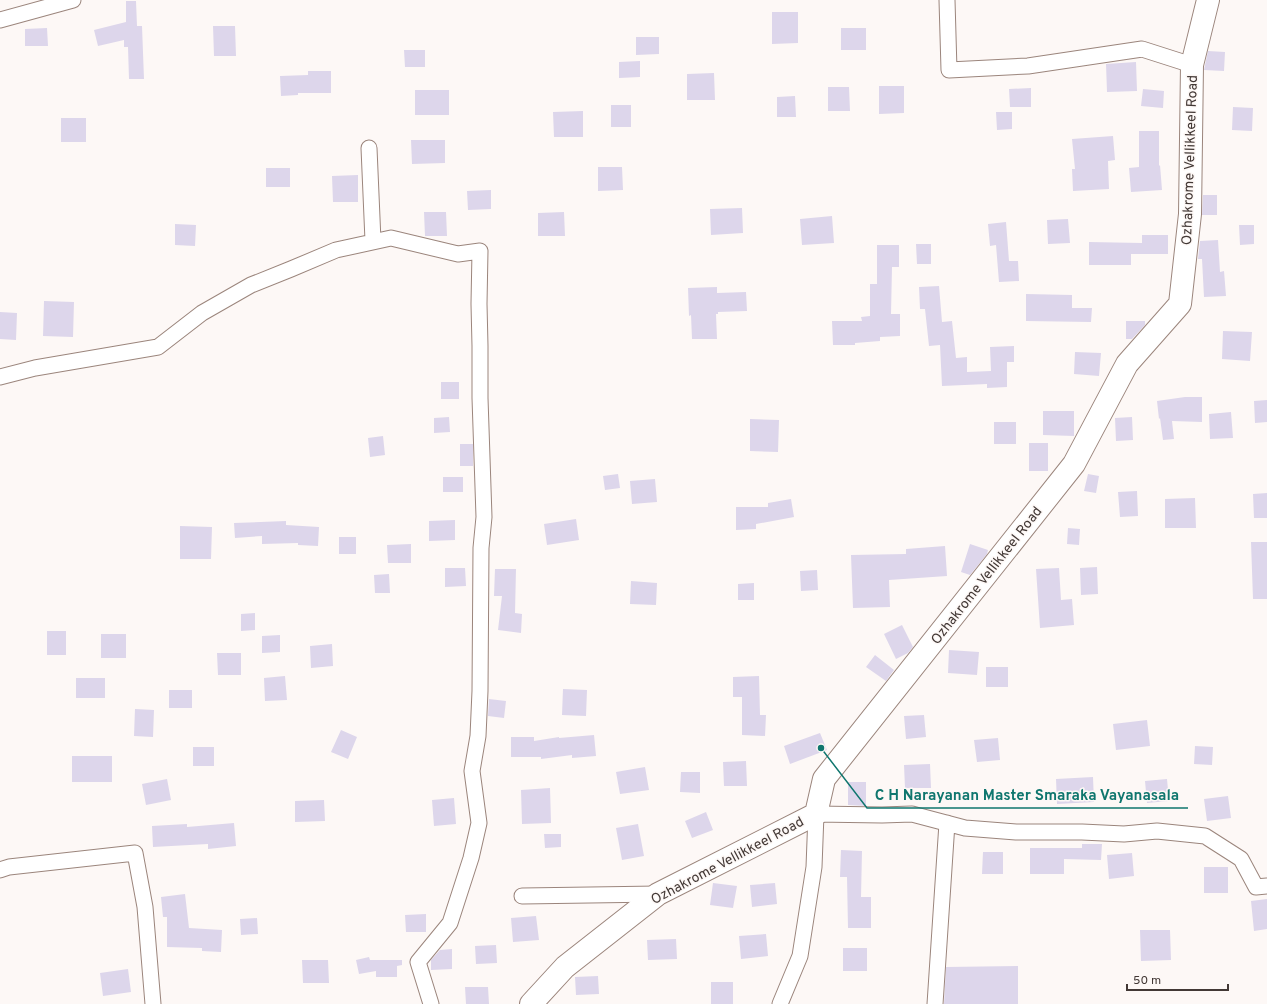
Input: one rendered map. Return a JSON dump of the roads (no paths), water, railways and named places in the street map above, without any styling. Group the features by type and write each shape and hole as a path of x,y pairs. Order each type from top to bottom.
{"main road":[{"name":"Ozhakrome Vellikkeel Road","path":"530,1004 566,967 658,894 816,814 824,780 1074,464 1127,364 1180,304 1190,214 1192,65 1208,0"}],"street":[{"path":"0,20 73,0"},
{"path":"947,0 950,70 1028,66 1142,49 1192,65"},
{"path":"369,148 373,242"},
{"path":"0,376 35,368 158,347 202,313 251,285 336,250 391,238 458,254 480,251 480,398 484,517 481,548 480,691 478,736 472,771 479,823 471,858 450,923 418,962 431,1004"},
{"path":"780,1004 800,956 814,867 816,814 912,814 965,828 1016,832 1082,832 1124,834 1157,831 1205,836 1241,859 1256,887 1267,886"},
{"path":"935,1004 947,823"},
{"path":"0,870 9,867 135,853 145,907 153,1004"},
{"path":"522,896 658,894"}],"place":[{"name":"C H Narayanan Master Smaraka Vayanasala","path":"821,748"}]}
